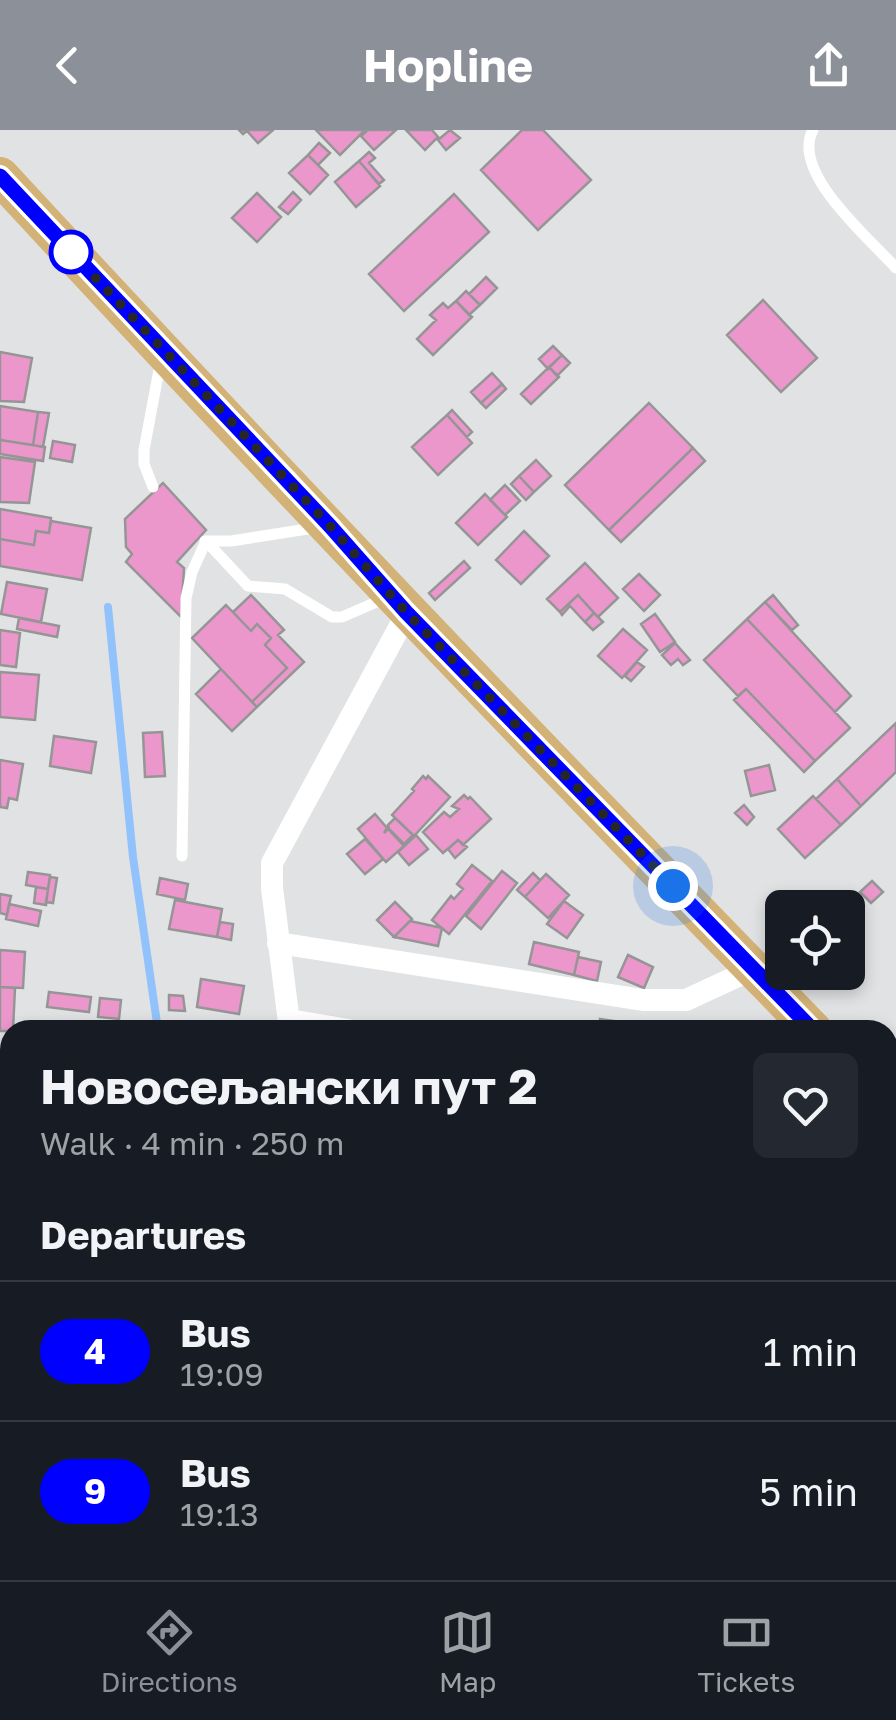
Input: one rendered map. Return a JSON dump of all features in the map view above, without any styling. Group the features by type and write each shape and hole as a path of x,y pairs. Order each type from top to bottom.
{"main road":[{"path":"0,176 399,604 803,1020"}],"street":[{"path":"289,1020 272,888 275,854 399,604"},
{"path":"278,943 643,1000 686,1000 753,968"}],"lane":[{"path":"813,130 808,138 807,157 817,180 896,268"},
{"path":"153,487 144,464 144,450 163,350"},
{"path":"204,541 330,526"},
{"path":"204,541 248,586 285,588 325,616 342,617 399,604"},
{"path":"182,856 186,598 204,541"}],"building":[{"path":"239,130 273,130 258,143 247,131 243,134"},
{"path":"316,130 365,130 340,155"},
{"path":"368,130 396,130 374,150 361,136"},
{"path":"406,130 432,130 438,137 425,150"},
{"path":"450,130 460,138 446,150 438,140"},
{"path":"522,130 543,130 591,180 538,230 481,170"},
{"path":"319,143 330,153 318,165 308,155"},
{"path":"369,152 375,158 369,163 384,180 379,184 359,161"},
{"path":"308,155 328,175 310,194 289,173"},
{"path":"359,161 380,186 356,207 335,182"},
{"path":"293,192 301,200 288,214 279,207"},
{"path":"257,193 281,217 257,242 232,218"},
{"path":"454,194 489,232 404,311 369,274"},
{"path":"486,277 497,288 480,305 469,294"},
{"path":"466,291 480,305 469,315 456,301"},
{"path":"763,300 817,358 781,392 727,335"},
{"path":"456,301 472,317 433,355 417,339 436,320 430,315 443,303 448,308"},
{"path":"553,346 562,355 548,369 539,359"},
{"path":"0,352 32,358 24,402 0,401"},
{"path":"562,355 570,363 557,376 549,367"},
{"path":"549,367 559,377 531,404 521,394"},
{"path":"492,373 502,384 481,403 471,392"},
{"path":"502,384 506,389 486,408 481,403"},
{"path":"649,403 693,448 609,530 565,485"},
{"path":"0,406 38,412 33,445 0,440"},
{"path":"452,410 472,432 467,437 447,415"},
{"path":"38,412 49,413 43,447 33,445"},
{"path":"447,415 472,443 438,475 412,447"},
{"path":"0,440 45,447 43,461 0,454"},
{"path":"53,441 75,445 72,462 50,458"},
{"path":"693,448 705,461 621,542 609,530"},
{"path":"0,457 35,462 29,503 0,502"},
{"path":"536,460 551,476 534,492 519,476"},
{"path":"519,476 534,492 526,500 511,484"},
{"path":"163,483 206,530 177,562 184,568 181,617 126,562 132,554 126,547 125,519"},
{"path":"505,485 520,501 505,515 490,500"},
{"path":"485,494 507,517 478,545 456,523"},
{"path":"0,509 51,518 49,533 36,531 34,545 0,539"},
{"path":"51,521 91,528 82,580 0,566 0,539 34,545 36,531 49,533"},
{"path":"524,531 549,556 521,584 496,560"},
{"path":"464,561 470,568 435,600 429,593"},
{"path":"585,563 618,598 598,617 578,595 560,612 547,599"},
{"path":"639,574 660,595 644,611 623,589"},
{"path":"7,582 47,589 41,622 1,614"},
{"path":"251,595 284,630 278,635 304,662 257,707 252,702 287,668 265,645 271,638 257,624 251,631 233,612"},
{"path":"578,595 594,613 585,622 570,606 562,615 560,612"},
{"path":"773,595 798,625 792,630 765,602"},
{"path":"765,602 851,696 835,712 747,619"},
{"path":"226,605 251,631 257,624 271,638 265,645 287,668 252,702 192,638"},
{"path":"594,613 603,622 593,630 585,622"},
{"path":"655,614 675,642 660,652 641,624"},
{"path":"19,618 59,626 57,637 17,629"},
{"path":"747,619 850,728 815,761 746,689 738,696 704,660"},
{"path":"623,629 647,650 622,678 598,656"},
{"path":"0,630 20,633 16,667 0,665"},
{"path":"675,643 690,660 683,665 678,659 671,665 662,655"},
{"path":"637,662 644,667 631,681 625,676"},
{"path":"221,669 257,707 232,731 196,694"},
{"path":"0,672 39,675 35,720 0,717"},
{"path":"746,689 815,761 804,772 734,700"},
{"path":"896,723 896,772 861,806 837,779"},
{"path":"162,732 165,776 145,777 143,733"},
{"path":"54,736 96,742 91,773 50,766"},
{"path":"0,760 23,764 17,800 9,798 7,808 0,807"},
{"path":"769,765 775,790 751,796 745,771"},
{"path":"423,776 428,776 450,797 414,836 392,815"},
{"path":"837,779 861,806 841,825 816,799"},
{"path":"464,795 491,819 463,845 458,840 443,853 423,832 444,812 450,817 459,809 452,806"},
{"path":"813,796 841,825 805,858 778,829"},
{"path":"744,805 754,817 747,825 735,813"},
{"path":"375,814 387,828 384,833 388,829 404,846 386,862 358,829"},
{"path":"395,818 413,835 404,844 389,829"},
{"path":"416,835 428,849 409,865 398,852"},
{"path":"365,839 383,859 365,874 347,854"},
{"path":"458,840 467,847 455,858 448,849"},
{"path":"472,865 492,881 449,934 432,920 451,896 454,899 463,889 457,884"},
{"path":"502,871 517,883 481,929 466,916"},
{"path":"28,872 50,875 48,889 26,885"},
{"path":"533,873 540,880 525,897 517,890"},
{"path":"546,874 569,895 548,918 525,897"},
{"path":"50,877 57,878 53,903 46,902"},
{"path":"160,878 188,884 185,900 157,894"},
{"path":"872,881 883,892 871,903 862,890"},
{"path":"36,887 48,889 46,905 34,903"},
{"path":"0,894 11,896 7,915 0,913"},
{"path":"175,900 222,909 217,937 169,929"},
{"path":"564,901 583,915 567,938 547,924"},
{"path":"395,902 412,919 394,937 377,920"},
{"path":"9,904 41,911 38,926 6,919"},
{"path":"410,921 442,928 438,946 394,937"},
{"path":"220,922 233,924 231,940 217,937"},
{"path":"534,942 579,952 574,975 529,964"},
{"path":"0,950 25,952 23,988 0,987"},
{"path":"628,955 653,967 644,988 618,977"},
{"path":"578,957 601,962 597,981 574,975"},
{"path":"201,979 244,986 239,1014 197,1007"},
{"path":"0,987 15,988 13,1020 0,1020"},
{"path":"49,992 91,997 89,1012 47,1007"},
{"path":"169,995 183,996 185,1011 169,1010"},
{"path":"100,998 121,1000 119,1019 98,1017"}],"waterway":[{"path":"108,607 133,857 157,1020"}],"bus line":[{"name":"4","path":"0,176 406,612 803,1020"}],"route":[{"path":"71,252 406,612 673,886"}]}
